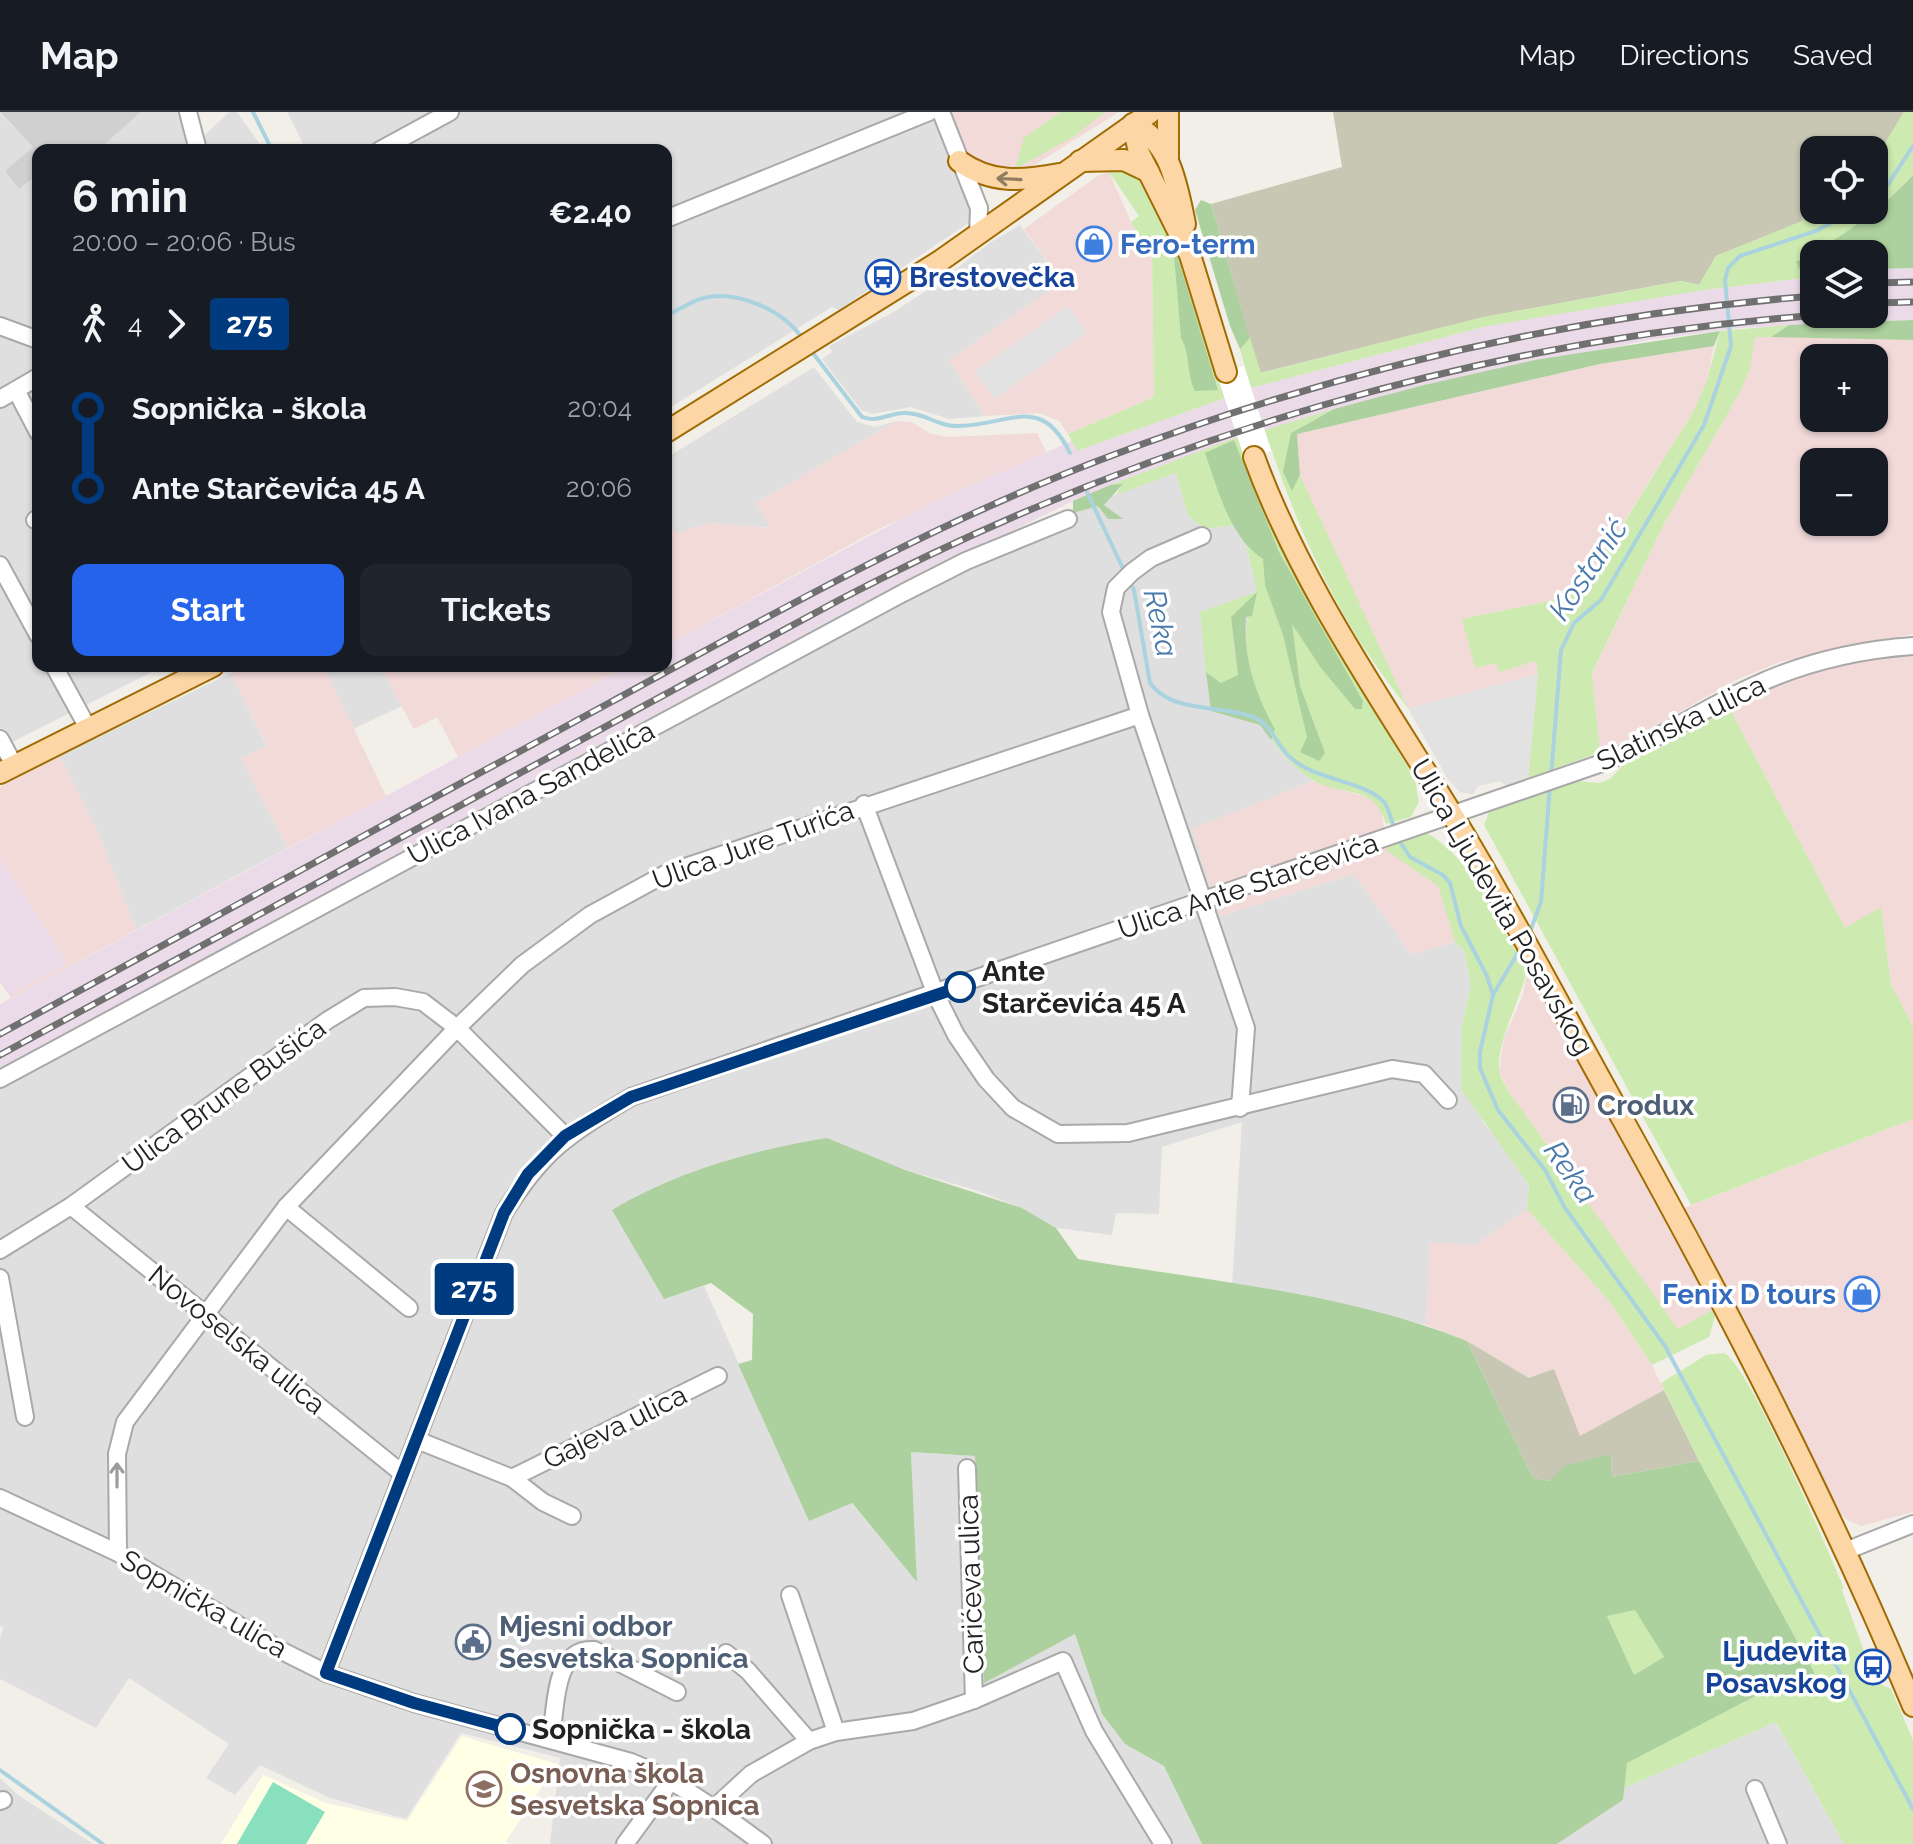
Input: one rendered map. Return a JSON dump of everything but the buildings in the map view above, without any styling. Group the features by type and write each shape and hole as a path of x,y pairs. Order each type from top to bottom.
{"main road":[{"path":"672,428 978,235 1151,112"},
{"path":"1168,112 1169,162 1190,255 1226,372"},
{"path":"1133,124 1152,136 1169,162"},
{"path":"1133,124 1137,147 1190,255"},
{"path":"959,161 982,174 1003,180 1124,160 1149,172"},
{"name":"Ulica Ljudevita Posavskog","path":"1254,457 1290,543 1335,627 1452,815 1736,1330 1848,1550 1913,1706"},
{"path":"7,769 201,672"}],"street":[{"path":"188,112 196,144"},
{"path":"391,144 450,112"},
{"path":"672,217 929,112"},
{"path":"941,112 980,213 978,235"},
{"path":"0,326 32,338"},
{"path":"0,399 32,381"},
{"path":"16,390 32,421"},
{"name":"Ulica Ivana Sandelića","path":"0,1079 903,593 966,561 1068,519"},
{"path":"1202,536 1151,558 1128,576 1116,588 1111,612 1140,715 1246,1028 1240,1108"},
{"path":"0,565 32,624"},
{"name":"Slatinska ulica","path":"1452,815 1639,749 1778,675 1827,660 1913,646"},
{"path":"57,672 88,728"},
{"name":"Ulica Jure Turića","path":"118,1553 117,1454 125,1422 286,1207 457,1028 522,965 590,915 654,880 864,804 1140,715"},
{"path":"0,739 7,769"},
{"path":"864,804 936,995 956,1035 986,1079 1013,1108 1058,1134 1128,1133 1392,1069 1424,1074 1448,1100"},
{"name":"Ulica Ante Starčevića","path":"326,1673 504,1213 528,1174 565,1136 631,1097 936,995 1452,815"},
{"name":"Ulica Brune Bušića","path":"0,1250 71,1206 328,1020 364,998 395,997 423,1002 457,1028 565,1136"},
{"name":"Novoselska ulica","path":"71,1206 403,1474"},
{"path":"286,1207 409,1308"},
{"path":"0,1278 25,1417"},
{"name":"Gajeva ulica","path":"512,1478 718,1376"},
{"name":"Gajeva ulica","path":"417,1440 512,1478 543,1502 572,1516"},
{"name":"Carićeva ulica","path":"967,1468 974,1700"},
{"name":"Sopnička ulica","path":"0,1498 118,1553 282,1651 326,1673 414,1703 631,1762 671,1781 763,1844"},
{"path":"1848,1550 1913,1524"},
{"path":"790,1595 836,1732"},
{"path":"551,1739 562,1673 568,1657 580,1649 594,1650 677,1692"},
{"path":"726,1653 748,1671 809,1741"},
{"name":"Carićeva ulica","path":"714,1808 751,1774 809,1741 836,1732 913,1721 974,1700 1063,1661 1094,1731 1163,1844"},
{"path":"625,1844 671,1781"},
{"path":"1755,1789 1778,1844"}],"shaded area":[{"path":"0,112 141,112 105,144 32,146"},
{"path":"141,112 182,112 191,144 105,144"},
{"path":"229,112 237,112 260,144 196,144"},
{"path":"287,112 935,112 973,220 839,310 832,307 672,406 672,144 303,144"},
{"path":"947,112 1119,112 1028,169 1010,174 970,160"},
{"path":"1333,112 1904,112 1888,139 1888,136 1800,136 1800,222 1716,256 1699,285 1681,281 1484,317 1260,373 1211,204 1342,167"},
{"path":"0,113 32,146 5,171 19,189 32,179 32,672 152,672 0,748"},
{"path":"32,148 32,179 19,189 5,171"},
{"path":"1109,172 1131,222 1152,255 1154,397 1068,434 1059,421 1040,413 985,416 949,360 1062,282 1024,229 1099,175"},
{"path":"1020,225 1062,282 949,360 985,416 949,419 911,407 873,414 861,410 822,359 832,352 829,346 890,314"},
{"path":"1913,268 1913,320 1888,321 1888,269"},
{"path":"1800,279 1800,325 1740,328 1649,340 1424,385 1265,430 1251,388 1487,326 1704,290"},
{"path":"1068,306 1087,333 994,399 975,371"},
{"path":"1755,336 1913,340 1913,634 1779,662 1734,681 1644,732 1600,752 1592,674 1664,524 1740,392 1750,368"},
{"path":"1714,346 1707,380 1693,412 1587,580 1559,599 1462,619 1497,663 1499,671 1536,661 1538,674 1528,779 1508,786 1499,781 1478,786 1473,794 1460,792 1448,779 1408,708 1319,521 1300,475 1297,434 1600,364"},
{"path":"814,367 857,422 875,427 897,421 756,503 771,528 709,523 676,534 672,527 672,454"},
{"path":"1225,398 1238,437 1073,501 836,617 0,1071 0,1004 616,672 672,672 672,642 933,502 1072,441 1077,451"},
{"path":"897,421 912,422 931,434 949,437 1037,433 1046,452 879,529 672,642 672,527 676,534 709,523 770,528 756,503"},
{"path":"1176,473 1188,516 1206,529 1241,524 1257,592 1260,725 1282,754 1313,781 1193,829 1220,916 1354,874 1411,954 1455,942 1464,951 1471,985 1462,1025 1483,1122 1508,1151 1529,1185 1527,1209 1475,1245 1430,1243 1426,1325 1323,1301 1232,1285 1242,1122 1162,1147 1159,1214 1116,1213 1112,1235 1056,1228 1022,1208 972,1189 905,1170 664,1298 704,1286 809,1520 851,1503 917,1581 911,1452 975,1456 984,1682 1075,1634 1102,1714 1125,1744 1164,1766 1202,1844 550,1844 560,1758 461,1733 406,1819 330,1798 260,1765 235,1795 206,1778 229,1744 129,1678 96,1728 0,1679 0,1638 4,1627 0,1626 0,1071 836,617 1027,526"},
{"path":"1913,652 1913,1027 1891,984 1881,908 1845,928 1729,707 1746,695 1814,668"},
{"path":"327,672 383,672 402,706 353,729"},
{"path":"327,672 386,796 288,848 241,758 267,746 231,673"},
{"path":"383,672 616,672 458,757 437,717 414,729"},
{"path":"231,673 267,747 241,758 288,848 136,930 95,826 60,756"},
{"path":"1538,674 1528,779 1508,786 1499,781 1478,786 1473,794 1460,792 1448,779 1408,708"},
{"path":"60,756 95,826 136,930 11,998 0,982 0,787"},
{"path":"1313,781 1370,798 1381,808 1388,851 1438,885 1455,942 1411,954 1354,874 1220,916 1192,829"},
{"path":"0,857 67,963 10,995 0,979"},
{"path":"1527,969 1631,1151 1712,1310 1678,1330 1509,1092 1499,1071 1504,1038 1523,995"},
{"path":"1913,1119 1913,1512 1861,1526 1847,1520 1833,1506 1790,1408 1746,1338 1679,1210"},
{"path":"1527,1209 1609,1301 1652,1365 1664,1390 1580,1436 1529,1378 1467,1341 1426,1325 1430,1242 1475,1245"},
{"path":"1467,1341 1529,1378 1554,1369 1580,1436 1664,1390 1699,1461 1612,1477 1611,1454 1550,1481 1533,1478"},
{"path":"1776,1722 1844,1844 1557,1844 1623,1800 1624,1788"},
{"name":"Osnovna škola Sesvetska Sopnica","path":"462,1736 557,1764 506,1841 509,1844 221,1844 263,1775 326,1803 407,1821"},
{"path":"0,1778 18,1795 93,1844 0,1844"}],"green space":[{"path":"1060,112 1105,112 1073,137 1015,169 1024,138"},
{"path":"1904,112 1913,112 1913,175 1888,199 1888,139"},
{"path":"1118,170 1142,175 1170,229 1225,398 1077,451 1068,434 1154,397 1152,255 1131,222 1139,216 1109,172"},
{"path":"1913,175 1913,268 1888,269 1888,240 1834,240 1858,224 1888,224 1888,199"},
{"path":"1201,200 1211,204 1250,338 1240,349 1230,326 1195,210"},
{"path":"1800,222 1858,224 1834,240 1800,240 1800,260 1796,262 1800,278 1704,290 1487,326 1251,388 1240,349 1250,338 1261,373 1484,317 1681,281 1699,285 1716,256"},
{"path":"1165,234 1177,255 1218,390 1195,391 1192,384 1181,338 1174,255 1165,247"},
{"path":"1913,320 1913,340 1771,337 1789,325 1800,325 1800,328 1888,328 1888,321"},
{"path":"1789,325 1771,337 1755,337 1750,368 1740,392 1664,524 1592,673 1600,752 1528,779 1538,674 1536,661 1499,672 1496,663 1475,668 1462,619 1559,599 1590,577 1693,412 1707,380 1720,331"},
{"path":"1720,331 1714,346 1600,364 1297,434 1300,475 1292,491 1283,472 1291,433 1334,409 1535,360"},
{"path":"1334,409 1291,433 1292,490 1300,475 1408,708 1361,644 1341,610 1306,540 1265,430"},
{"path":"1238,437 1280,544 1415,780 1419,802 1411,817 1386,824 1381,811 1365,796 1322,785 1311,779 1271,740 1275,729 1253,680 1246,646 1250,611 1256,593 1233,645 1239,675 1221,683 1206,672 1200,612 1257,592 1241,524 1205,529 1188,516 1176,473 1116,495 1122,485 1110,485"},
{"path":"1234,440 1279,552 1363,701 1362,709 1355,709 1321,668 1292,624 1300,686 1325,753 1319,761 1300,752 1307,737 1283,635 1265,585 1263,559 1251,550 1233,525 1205,453"},
{"path":"1123,484 1104,505 1123,519 1108,519 1098,506 1073,513 1073,501 1110,485"},
{"path":"1257,592 1252,616 1246,617 1246,647 1256,688 1275,729 1271,740 1260,725 1211,711 1206,672 1221,683 1238,675 1231,617"},
{"path":"1729,707 1845,928 1881,907 1891,984 1913,1027 1913,1119 1691,1205 1484,825 1489,812 1576,781 1600,783 1611,778 1626,762 1662,747"},
{"path":"1424,832 1441,842 1470,874 1527,969 1502,1044 1501,1078 1678,1329 1712,1310 1715,1316 1709,1337 1652,1365 1609,1301 1527,1209 1529,1185 1461,1089 1462,1025 1471,985 1464,951 1455,942 1438,886 1387,851 1387,845"},
{"path":"827,1138 905,1170 1022,1208 1056,1228 1078,1259 1324,1299 1421,1324 1467,1341 1533,1478 1550,1481 1564,1466 1611,1454 1612,1477 1699,1461 1815,1674 1788,1679 1627,1763 1623,1800 1557,1844 1202,1844 1164,1766 1125,1744 1102,1714 1075,1634 984,1683 975,1456 911,1452 917,1582 852,1503 809,1521 738,1364 752,1360 753,1314 711,1283 664,1299 612,1210 662,1184 715,1164","holes":["1635,1610 1664,1657 1634,1675 1607,1616"]},
{"path":"1724,1353 1751,1389 1769,1423 1844,1588 1842,1590 1875,1682 1891,1689 1913,1740 1913,1844 1844,1844 1776,1722 1624,1788 1626,1763 1788,1679 1815,1674 1699,1461 1661,1383 1706,1355"},
{"path":"1635,1609 1664,1657 1634,1675 1607,1616"},
{"path":"273,1782 325,1812 306,1844 237,1844"}],"pier":[{"path":"1244,366 1271,451 1245,460 1217,375"}],"waterway":[{"name":"Reka","path":"253,112 269,144"},
{"name":"Kostanić","path":"1888,184 1913,146"},
{"name":"Kostanić","path":"1551,777 1561,650 1574,623 1601,600 1704,425 1731,346 1725,280 1728,268 1740,256 1829,224"},
{"name":"Reka","path":"672,312 714,296 743,299 771,310 802,338"},
{"name":"Reka","path":"809,348 862,417 873,419 911,413 958,426 1009,418 1036,418 1048,423 1070,453"},
{"name":"Reka","path":"1087,492 1125,573"},
{"name":"Reka","path":"1129,581 1134,590 1150,683 1159,693 1184,704 1240,713 1259,720 1300,765 1364,789 1384,802 1395,831"},
{"name":"Kostanić","path":"1529,934 1541,902 1550,786"},
{"name":"Reka","path":"1398,839 1410,857 1443,875 1450,883 1461,926 1487,976 1493,995 1480,1052 1480,1068 1498,1110 1545,1170 1565,1208 1665,1346 1913,1809"},
{"name":"Kostanić","path":"1493,995 1520,949"},
{"path":"0,1770 103,1844"}],"railway":[{"path":"1888,283 1913,282"},
{"path":"672,669 791,604 974,513 1037,485 1186,428 1362,374 1451,352 1632,317 1800,297"},
{"path":"1888,303 1913,302"},
{"path":"0,1055 841,599 958,542 1078,490 1200,444 1324,405 1451,372 1578,345 1707,326 1800,317"},
{"path":"0,1034 666,672"}],"bus line":[{"name":"275","path":"510,1729 414,1703 326,1673 504,1213 528,1174 565,1136 631,1097 960,987"}],"place":[{"name":"Fero-term","path":"1094,244"},
{"name":"Brestovečka","path":"883,277"},
{"name":"Ante Starčevića 45 A","path":"960,987"},
{"name":"Crodux","path":"1571,1105"},
{"name":"Fenix D tours","path":"1862,1294"},
{"name":"Mjesni odbor Sesvetska Sopnica","path":"473,1642"},
{"name":"Ljudevita Posavskog","path":"1873,1667"},
{"name":"Sopnička - škola","path":"510,1729"},
{"name":"Osnovna škola Sesvetska Sopnica","path":"484,1789"}]}
